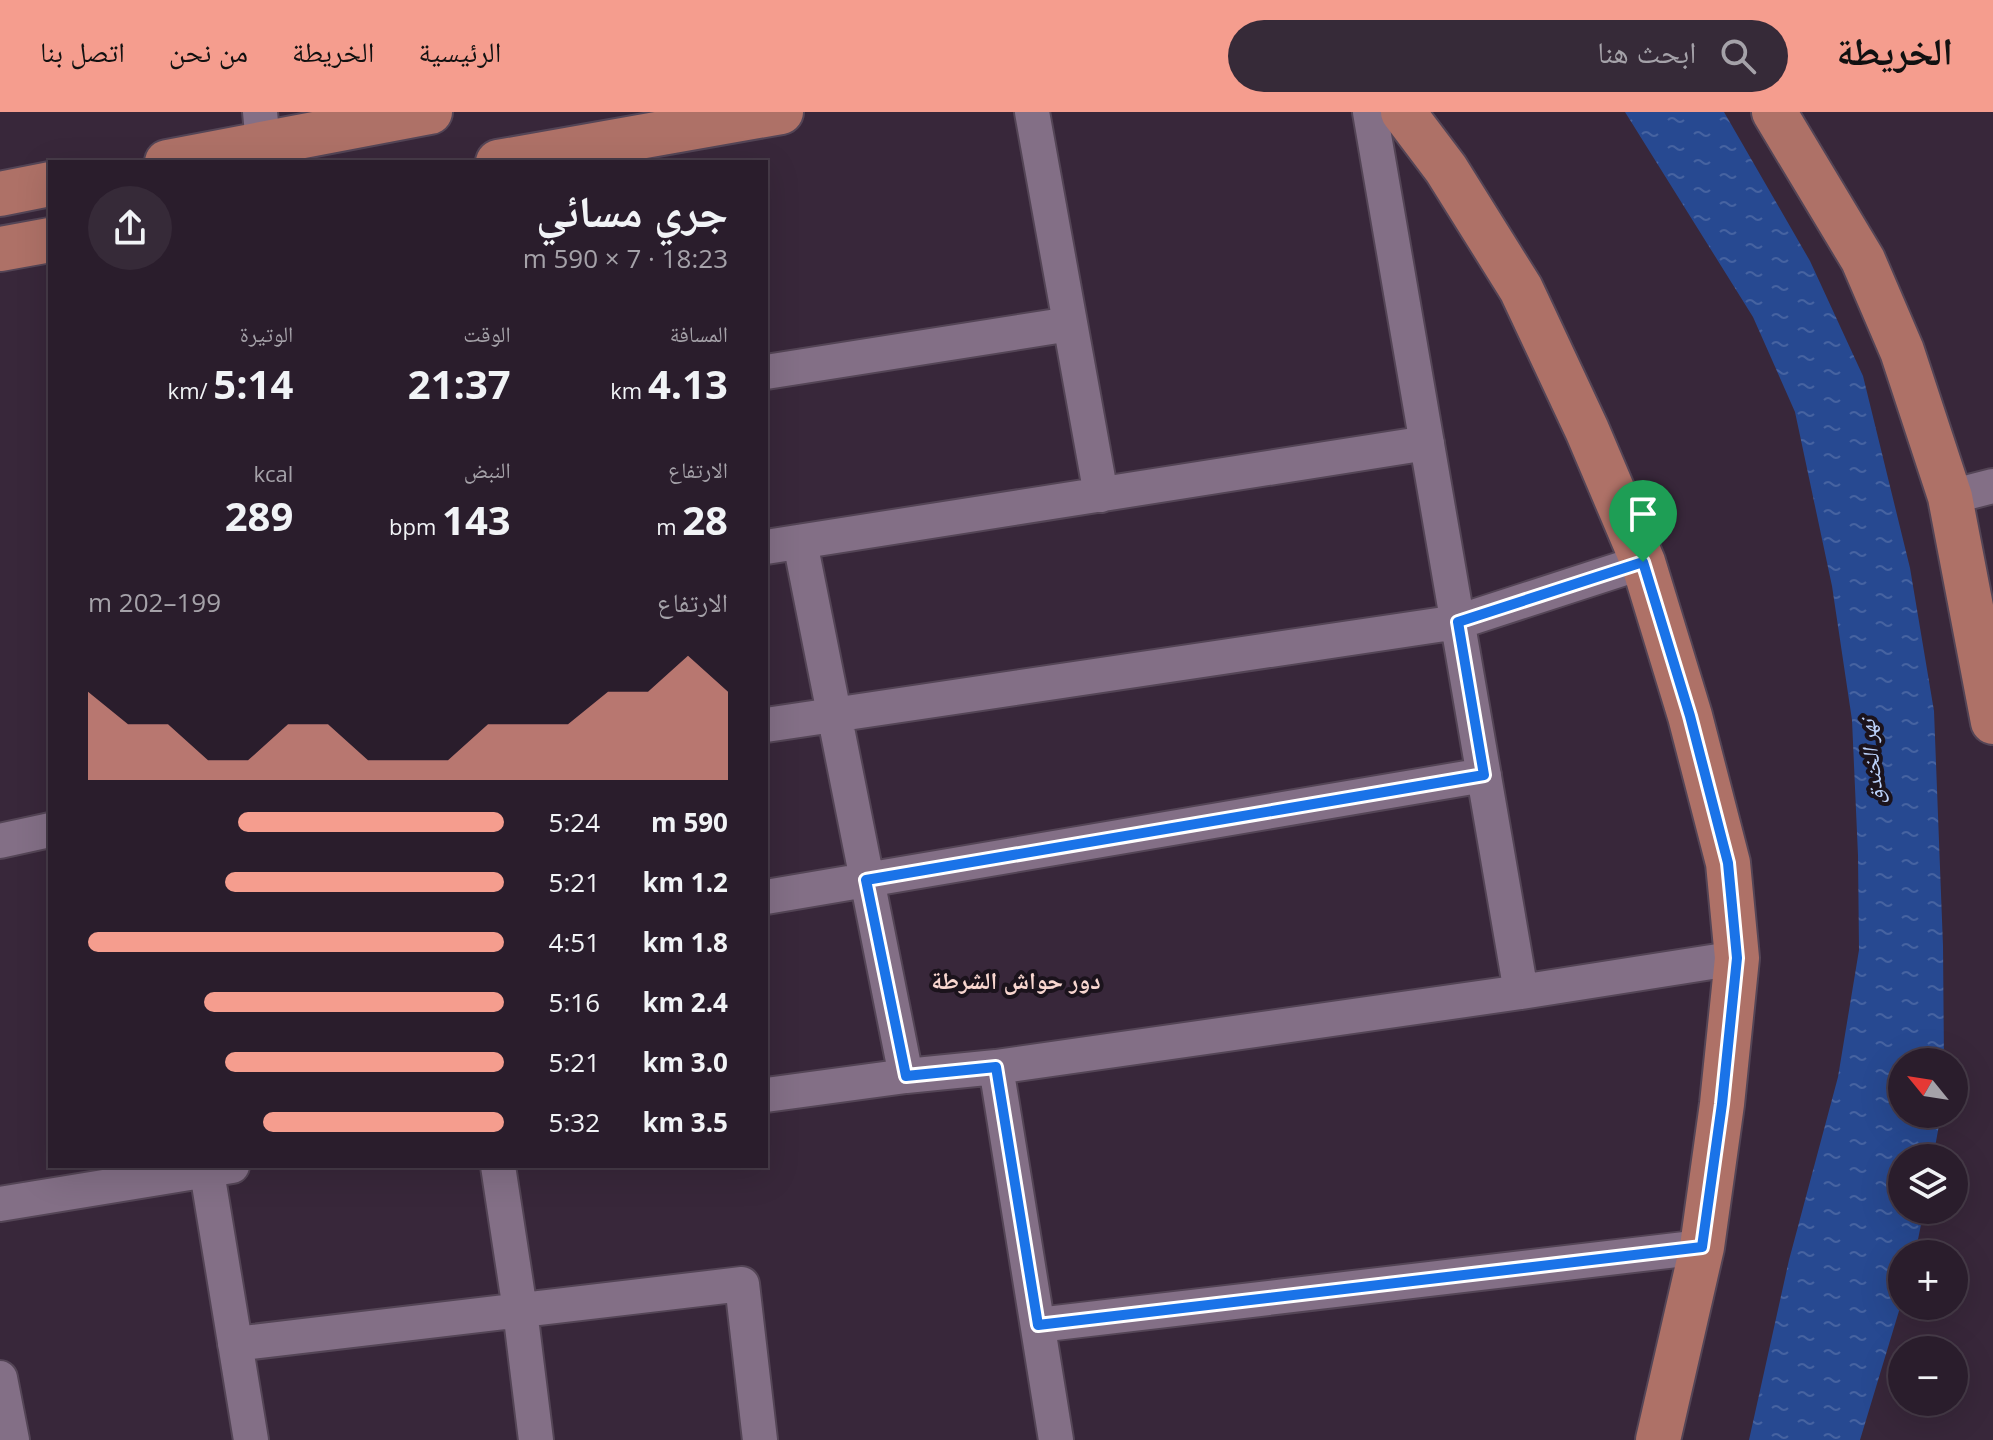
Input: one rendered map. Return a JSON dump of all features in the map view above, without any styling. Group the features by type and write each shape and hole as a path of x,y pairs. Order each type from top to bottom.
{"main road":[{"path":"173,160 262,128 430,112"},
{"path":"521,160 603,153 781,112"},
{"path":"1403,112 1446,169 1521,289 1587,430 1643,562 1690,716 1728,863 1737,958 1722,1104 1702,1247 1658,1440"},
{"path":"1774,112 1863,260 1902,351 1950,497 1993,722"},
{"path":"0,194 48,184"},
{"path":"0,249 48,240"}],"street":[{"path":"1032,112 1101,495"},
{"path":"1370,112 1521,992"},
{"path":"768,372 1070,324"},
{"path":"768,547 1427,443"},
{"path":"1950,497 1993,486"},
{"path":"800,542 906,1076"},
{"path":"768,725 1458,622 1643,562"},
{"path":"768,897 1484,775"},
{"path":"0,841 48,830"},
{"path":"768,1095 996,1067 1737,958"},
{"path":"996,1067 1056,1440"},
{"path":"0,1204 209,1168"},
{"path":"215,1168 235,1344 251,1440"},
{"path":"498,1168 536,1440"},
{"path":"1038,1325 1702,1247"},
{"path":"235,1344 742,1284 760,1440"},
{"path":"0,1378 12,1440"}],"water":[{"name":"نهر الخندق","path":"1625,112 1724,112 1810,261 1863,376 1910,568 1934,711 1944,1048 1888,1048 1888,1128 1938,1128 1936,1144 1888,1144 1888,1224 1921,1224 1918,1240 1888,1240 1888,1320 1896,1320 1891,1336 1888,1336 1888,1347 1860,1440 1749,1440 1789,1260 1838,1077 1859,950 1852,720 1832,586 1795,412 1753,317"}],"district":[{"name":"دور حواش الشرطة","path":"1016,979"}],"route":[{"path":"1643,562 1690,716 1728,863 1737,958 1722,1104 1702,1247 1038,1325 996,1067 906,1076 866,880 1484,775 1458,622 1643,562"}]}
